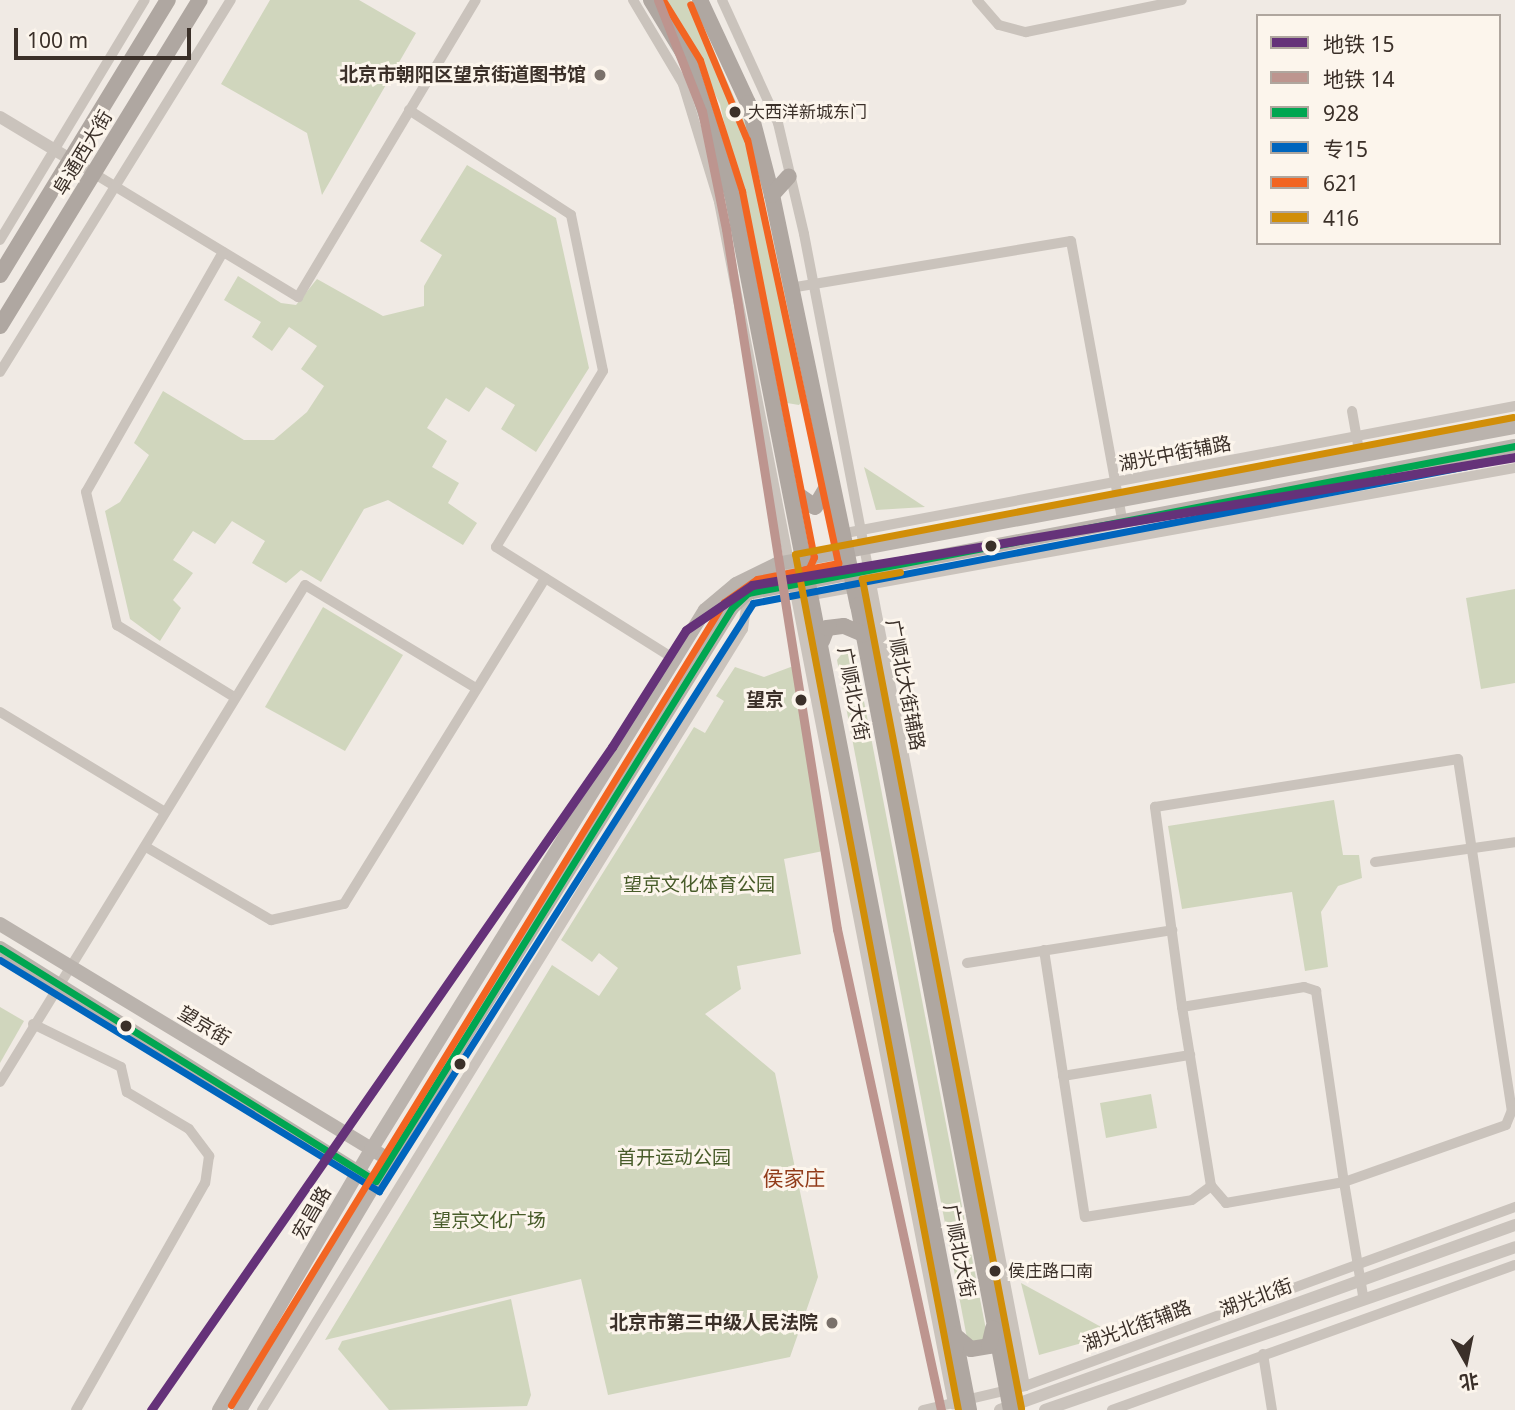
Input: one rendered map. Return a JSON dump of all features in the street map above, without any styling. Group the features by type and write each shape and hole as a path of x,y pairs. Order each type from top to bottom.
{"main road":[{"name":"阜通西大街","path":"0,275 168,0"},
{"name":"阜通西大街","path":"0,326 200,0"},
{"name":"广顺北大街","path":"700,0 748,103 772,195 830,481 850,533 859,578 863,634 1007,1405"},
{"name":"广顺北大街","path":"644,3 690,64 711,119 791,490 790,562 805,585 822,641 953,1334 963,1405"},
{"path":"772,195 789,176"},
{"name":"宏昌路","path":"219,1410 370,1150 705,610 751,573 790,562 854,553 1515,427"},
{"path":"748,593 859,578 1122,518 1515,446"},
{"path":"791,490 815,507 830,481"},
{"name":"宏昌路","path":"240,1410 376,1181 732,608 748,593"},
{"path":"822,641 827,628 844,626 863,634"},
{"name":"望京街","path":"0,925 389,1160"},
{"path":"0,948 376,1181"},
{"path":"953,1334 971,1349 989,1346 994,1324"}],"street":[{"path":"0,240 145,0"},
{"path":"0,372 118,189 231,0"},
{"path":"0,117 298,297 476,0"},
{"path":"722,0 778,122 812,284 850,533"},
{"path":"977,0 999,25 1026,32 1182,0"},
{"path":"644,3 702,133 790,562"},
{"path":"409,110 571,215 603,371 496,547 676,660"},
{"path":"790,288 1071,242 1122,518"},
{"path":"223,252 86,492 117,625 234,697"},
{"name":"湖光中街辅路","path":"850,533 1515,406"},
{"path":"1352,411 1360,456"},
{"path":"859,578 1515,468"},
{"path":"146,847 271,920 344,904 474,687 545,578"},
{"name":"广顺北大街辅路","path":"859,578 1025,1386"},
{"path":"805,585 963,1405"},
{"path":"0,1082 68,965 146,847 234,697 305,586 474,687"},
{"path":"262,1410 743,629 748,593"},
{"path":"0,712 165,812"},
{"path":"1458,759 1472,848 1512,1110 1506,1125 1344,1182 1226,1203 1211,1186 1154,807 1458,759"},
{"path":"1375,862 1515,842"},
{"path":"967,964 1172,930"},
{"path":"1044,950 1085,1217 1192,1200 1211,1186"},
{"path":"1182,1007 1304,987 1317,991 1363,1295"},
{"path":"33,1024 121,1067 127,1092 189,1129 209,1156 205,1182 76,1410"},
{"path":"1063,1076 1190,1055"},
{"name":"湖光北街辅路","path":"923,1410 963,1405 1007,1405 1025,1386 1515,1207"},
{"name":"湖光北街","path":"1007,1405 1515,1226"},
{"name":"湖光北街","path":"1045,1410 1363,1295 1515,1247"},
{"path":"1112,1410 1515,1265"},
{"path":"1263,1354 1272,1410"}],"green space":[{"path":"270,0 359,0 416,33 322,195 307,133 221,84"},
{"path":"667,0 690,0 695,7 748,130 804,398 799,405 787,403 720,104"},
{"path":"467,165 556,218 589,368 536,452 501,429 515,405 486,387 469,412 446,398 427,428 447,441 432,467 459,483 448,503 477,523 463,545 388,500 364,509 321,582 301,570 286,583 252,563 265,541 232,521 215,544 193,531 173,560 193,573 173,600 181,608 160,641 130,619 105,511 120,502 149,455 134,443 163,391 244,440 274,440 307,412 324,386 301,369 317,346 289,327 272,351 252,337 261,322 224,300 238,276 281,303 296,305 317,279 383,316 424,306 424,286 442,255 420,241"},
{"path":"864,467 925,507 876,510"},
{"path":"1515,589 1515,683 1481,689 1466,598"},
{"path":"323,607 403,655 345,751 265,707"},
{"path":"844,651 856,660 987,1335 979,1345 967,1338 837,660"},
{"path":"796,665 828,850 784,859 801,954 737,966 741,989 705,1014 775,1073 818,1277 790,1357 608,1395 581,1279 325,1340 552,965 599,996 618,968 599,953 592,962 561,940 694,727 705,733 724,701 716,696 735,667 764,677"},
{"path":"1334,800 1343,855 1359,855 1362,878 1338,886 1321,912 1328,967 1305,971 1292,892 1182,909 1168,826"},
{"path":"0,1007 24,1021 0,1063"},
{"path":"1151,1094 1157,1128 1106,1138 1100,1103"},
{"path":"1021,1283 1114,1334 1039,1355"},
{"path":"511,1299 531,1395 527,1406 389,1410 338,1349 342,1341"}],"metro line":[{"name":"14","path":"658,0 702,111 726,229 837,929 941,1410"},
{"name":"15","path":"151,1410 612,747 686,630 752,585 1515,457"}],"transit line":[{"name":"621","path":"663,0 700,60 742,191 814,557 809,568 755,583"},
{"name":"621","path":"231,1405 724,602 757,579 838,563 747,140 690,4"},
{"name":"416","path":"958,1410 795,554 1513,417"},
{"name":"928","path":"0,948 376,1181 732,608 748,593 1515,446"},
{"name":"专15","path":"0,960 379,1191 753,603 1515,457"},
{"name":"416","path":"900,572 862,579 1021,1408"}],"place":[{"name":"北京市朝阳区望京街道图书馆","path":"600,75"},
{"name":"大西洋新城东门","path":"735,112"},
{"name":"望京","path":"801,700"},
{"name":"侯庄路口南","path":"995,1271"},
{"name":"北京市第三中级人民法院","path":"832,1323"}],"district":[{"name":"侯家庄","path":"794,1178"}],"park label":[{"name":"望京文化体育公园","path":"699,885"},
{"name":"首开运动公园","path":"674,1158"},
{"name":"望京文化广场","path":"489,1221"}]}
